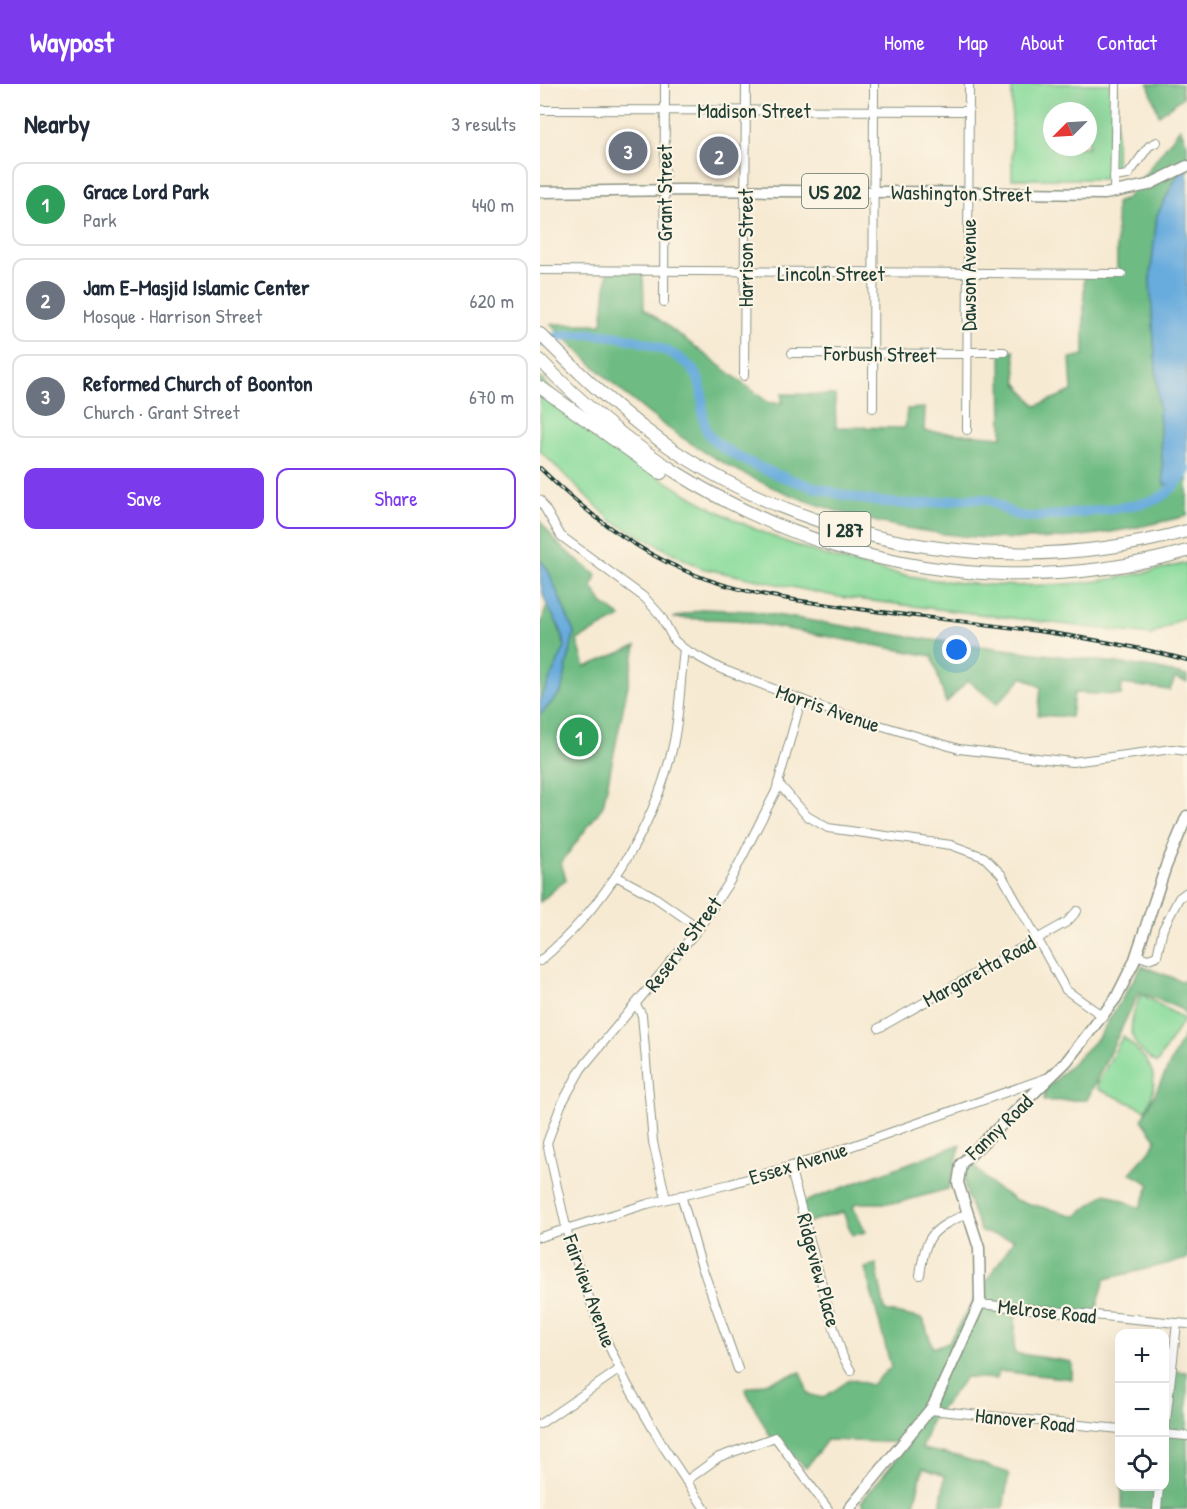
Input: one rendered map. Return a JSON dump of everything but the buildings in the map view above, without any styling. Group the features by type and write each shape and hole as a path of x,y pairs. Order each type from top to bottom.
{"highway":[{"name":"I 287","path":"540,334 627,416 698,465 755,496 846,529 941,549 1026,554 1113,547 1187,531"},
{"name":"I 287","path":"540,360 615,430 688,481 757,517 808,538 852,551 938,568 1027,573 1116,566 1187,551"},
{"path":"540,387 646,464 704,498 769,528 852,551"}],"main road":[{"name":"Washington Street","path":"540,192 1114,193 1157,182 1187,166"},
{"name":"Fanny Road","path":"849,1509 930,1410 979,1304 981,1262 958,1184 961,1164 982,1141 1052,1076 1104,1017 1126,980 1166,866 1187,816"}],"street":[{"name":"Grant Street","path":"664,302 665,84"},
{"name":"Harrison Street","path":"744,376 746,84"},
{"path":"873,408 874,84"},
{"name":"Dawson Avenue","path":"967,430 969,84"},
{"path":"1114,193 1116,84"},
{"name":"Madison Street","path":"540,110 969,111"},
{"path":"1114,177 1128,175 1149,146 1157,142"},
{"name":"Lincoln Street","path":"540,270 1122,274"},
{"name":"Forbush Street","path":"792,353 1004,352"},
{"name":"Morris Avenue","path":"540,500 561,536 645,598 661,616 672,637 684,649 700,660 801,700 931,742 987,753 1072,762 1172,749 1187,751"},
{"path":"540,961 583,916 616,876 652,807 673,749 684,649"},
{"name":"Reserve Street","path":"666,1199 653,1142 642,1015 636,1005 699,928 730,881 778,783 801,700"},
{"path":"778,783 807,816 828,828 951,845 984,857 1001,874 1066,990 1104,1017"},
{"path":"616,876 653,896 699,928"},
{"path":"1136,955 1148,959 1157,956 1163,929 1179,898 1187,892"},
{"name":"Margaretta Road","path":"879,1028 1067,922 1077,911"},
{"name":"Fairview Avenue","path":"636,1005 581,1070 561,1105 547,1151 566,1228 598,1323 620,1369 663,1446 705,1509"},
{"name":"Essex Avenue","path":"540,1237 666,1199 790,1167 1052,1076"},
{"name":"Ridgeview Place","path":"790,1167 837,1336 851,1371"},
{"path":"681,1195 700,1261 738,1369"},
{"path":"920,1275 924,1244 932,1233 940,1226 968,1214"},
{"name":"Melrose Road","path":"979,1304 1187,1324"},
{"path":"1169,1397 1177,1323"},
{"path":"540,1424 620,1369"},
{"name":"Hanover Road","path":"930,1410 1115,1429"},
{"path":"1169,1434 1187,1436"},
{"path":"686,1481 719,1457 775,1437 828,1509"},
{"path":"1157,1509 1159,1491"}],"green space":[{"path":"1012,84 1116,84 1116,166 1105,179 1012,179"},
{"path":"1148,84 1181,84 1183,97 1159,115"},
{"path":"1180,128 1187,144 1187,157 1157,215 1150,281 1164,484 1187,480 1187,516 1090,535 1008,539 958,536 909,529 861,518 767,485 723,463 681,437 629,398 551,324 602,324 608,269 643,270 644,308 769,403 782,403 782,394 835,395 836,427 905,428 907,409 925,408 924,431 1002,437 1001,351 1014,350 1017,383 1036,406 1072,391 1070,358 1084,355 1084,274 1117,273 1116,203 1127,198"},
{"path":"540,378 595,429 655,474 719,512 787,542 857,565 930,579 1005,585 1093,582 1187,563 1187,616 1151,635 839,597 701,568 612,521 540,451"},
{"path":"540,521 558,544 596,575 592,587 602,603 621,617 577,640 585,667 636,646 603,806 561,863 566,879 540,902 540,715 561,692 574,633 548,570 540,559"},
{"path":"547,605 555,616 565,647 540,701 540,626"},
{"path":"703,609 751,611 924,639 1155,668 1187,676 1187,682 1175,678 1170,690 1122,684 1121,695 1074,693 1071,717 1038,715 1041,687 1023,677 997,704 968,680 946,703 932,656 738,620 673,618"},
{"path":"1142,966 1184,982 1187,977 1187,1016 1181,1009 1139,992 1087,1100 1044,1101 1045,1090 1098,1038"},
{"path":"1141,994 1184,1019 1157,1063 1139,1049 1132,1033 1133,1015"},
{"path":"1187,1029 1187,1259 1105,1279 1095,1314 1016,1308 1014,1353 1072,1362 1072,1379 998,1371 997,1379 966,1377 931,1421 922,1449 957,1456 1009,1473 1003,1509 940,1509 945,1476 923,1468 913,1509 866,1509 861,1502 910,1443 827,1440 806,1468 770,1436 745,1389 801,1372 808,1394 823,1398 851,1379 871,1385 891,1367 865,1268 876,1264 885,1311 923,1319 933,1348 949,1342 1014,1239 981,1232 965,1186 964,1177 970,1162 993,1186 1015,1200 1076,1216 1106,1193 1140,1208 1150,1184 1130,1173 1150,1151 1156,1139 1142,1120"},
{"path":"1123,1036 1140,1053 1151,1069 1154,1087 1146,1110 1098,1089 1097,1085"},
{"path":"961,1144 948,1189 897,1203 857,1203 853,1207 866,1232 852,1235 843,1212 805,1223 801,1203"},
{"path":"1173,1371 1187,1372 1187,1509 1122,1509 1122,1491 1169,1491 1169,1405"}],"water":[{"path":"1187,157 1187,480 1164,485 1150,281 1157,215"},
{"path":"540,559 548,570 574,633 561,692 540,715 540,701 565,647 561,631 543,596"}],"waterway":[{"path":"540,342 570,335 603,335 635,340 664,350 684,361 695,373 700,385 704,422 708,434 718,444 737,456 784,477 864,499 911,504 979,499 992,501 1020,516 1068,514 1134,505 1159,498 1175,485 1187,469"}],"railway":[{"path":"540,468 591,513 647,552 688,572 733,587 803,601 1071,636 1187,660"}],"place":[{"name":"Reformed Church of Boonton","path":"628,151"},
{"name":"Jam E-Masjid Islamic Center","path":"719,156"},
{"name":"Grace Lord Park","path":"579,737"}]}
